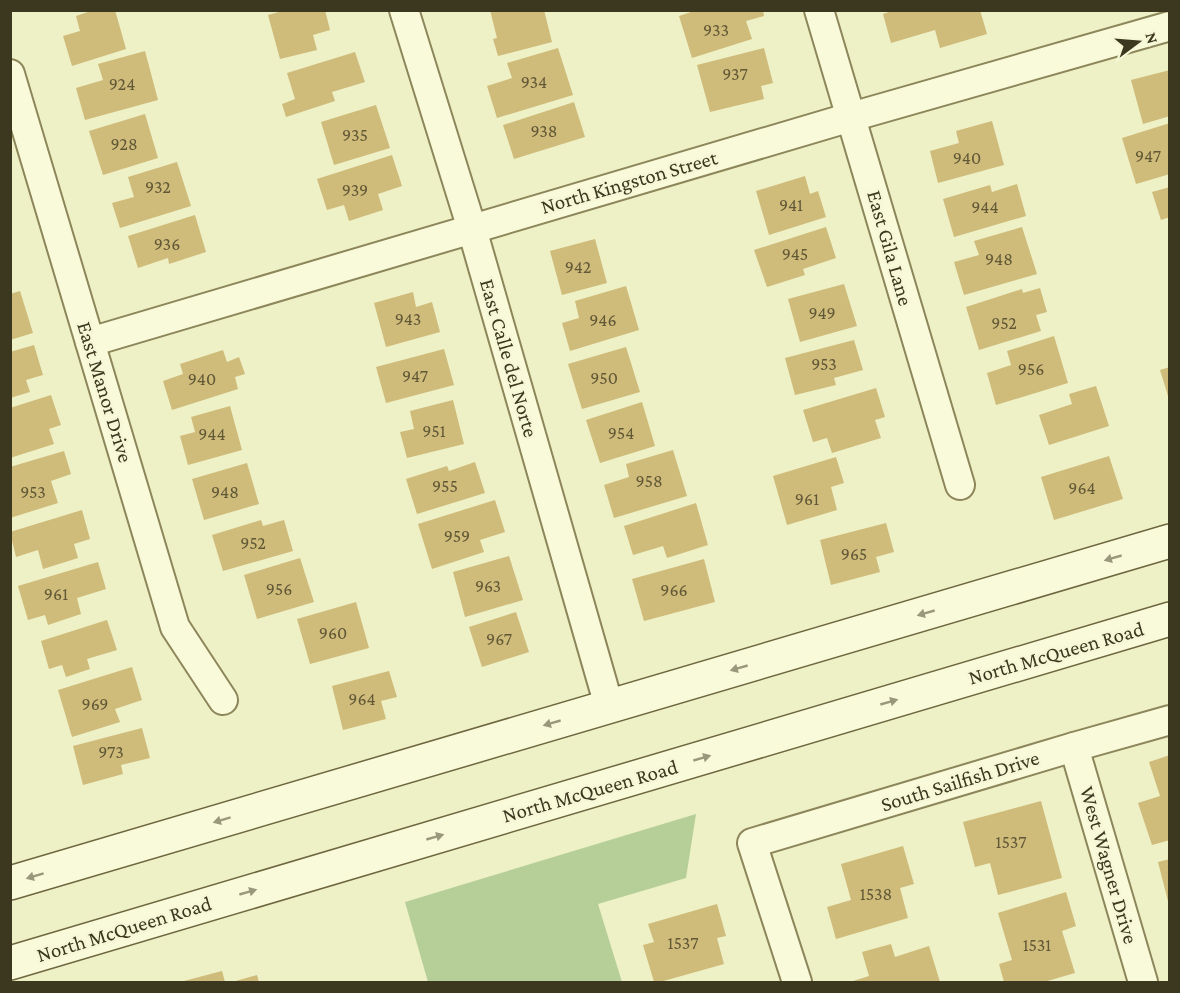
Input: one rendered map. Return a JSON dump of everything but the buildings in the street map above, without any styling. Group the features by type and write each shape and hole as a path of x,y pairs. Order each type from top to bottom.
{"main road":[{"path":"10,883 1170,541"},
{"name":"North McQueen Road","path":"10,963 1170,619"}],"street":[{"name":"East Calle del Norte","path":"404,10 472,229 609,706"},
{"name":"East Gila Lane","path":"819,10 960,485"},
{"name":"North Kingston Street","path":"90,342 851,117 1170,26"},
{"name":"East Manor Drive","path":"10,74 175,627 223,700"},
{"name":"South Sailfish Drive","path":"797,982 752,843 1170,720"},
{"name":"West Wagner Drive","path":"1074,747 1143,982"}],"green space":[{"path":"696,814 686,878 598,904 622,982 428,982 405,902"}]}
